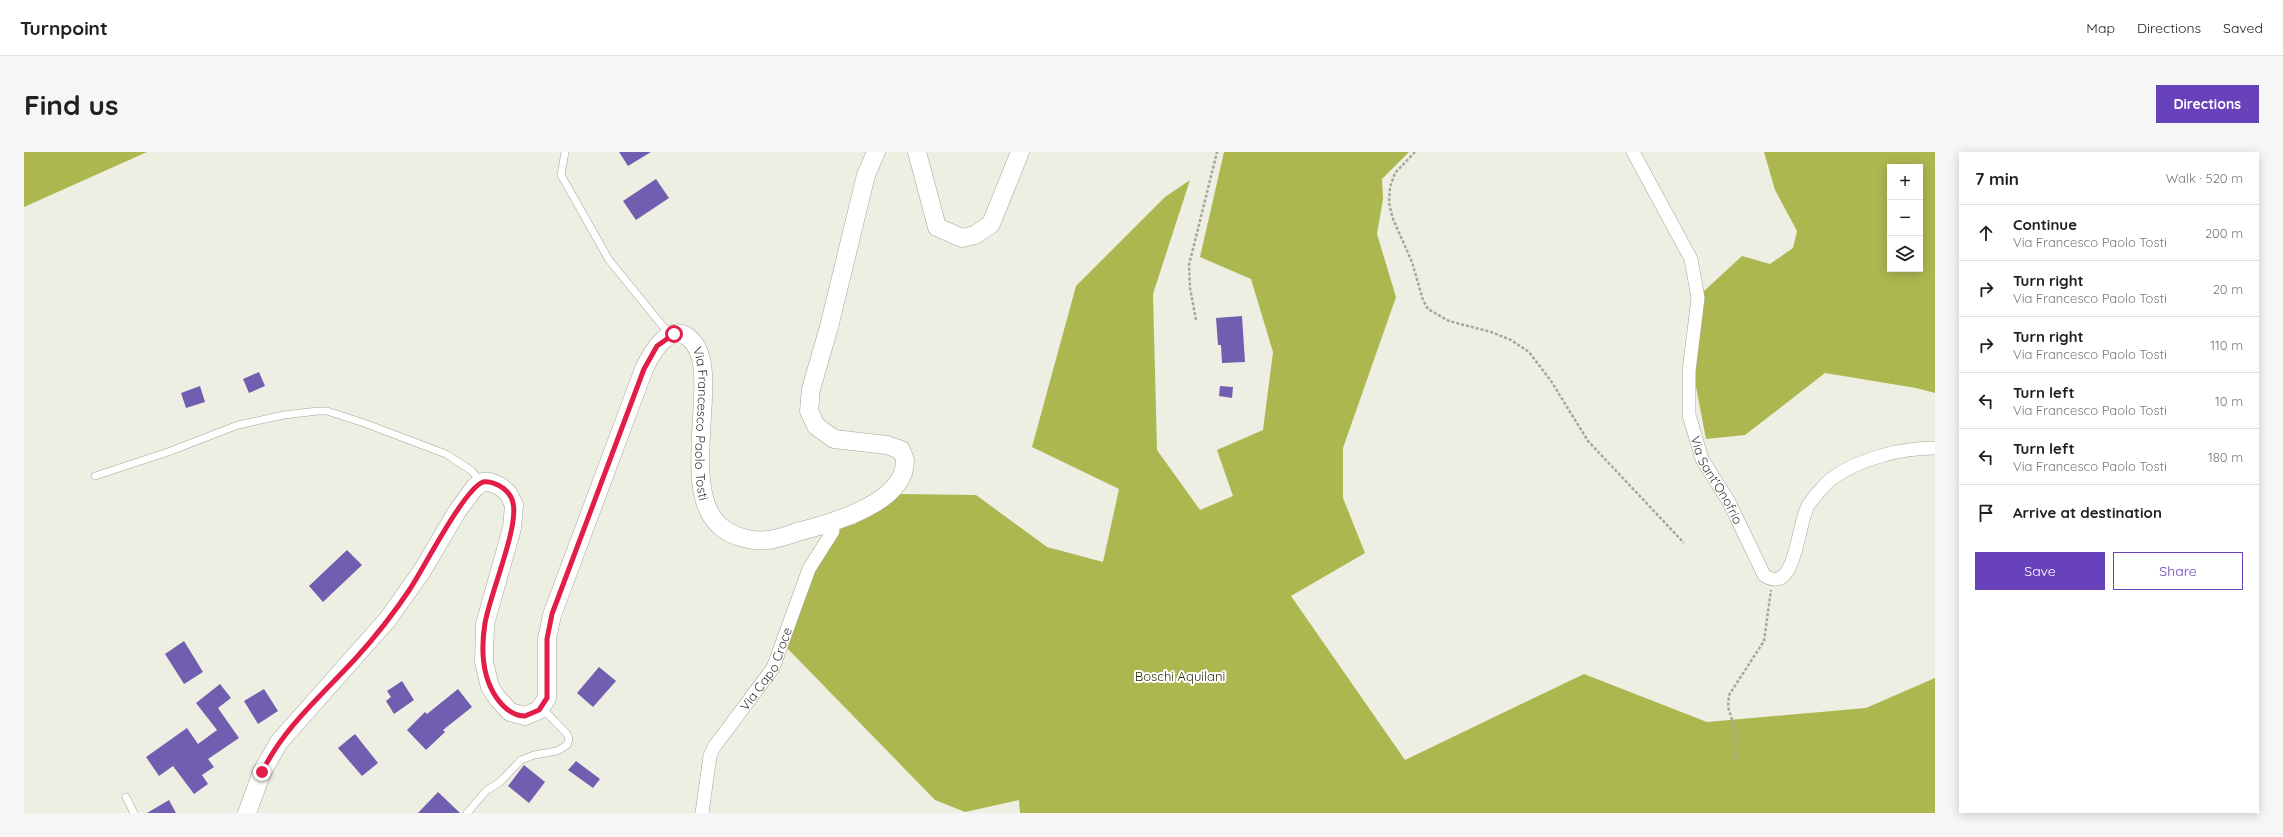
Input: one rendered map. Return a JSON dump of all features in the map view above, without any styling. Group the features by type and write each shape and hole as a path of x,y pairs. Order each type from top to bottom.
{"main road":[{"name":"Via Francesco Paolo Tosti","path":"670,335 680,334 689,338 698,348 701,358 703,375 700,433 702,486 705,504 710,515 720,526 733,534 749,539 768,540 831,524 876,503 889,493 898,480 905,461 901,450 887,445 834,439 816,426 809,411 811,390 829,326 866,175 876,152"},
{"path":"917,152 937,227 962,238 975,235 991,224 1020,152"},
{"path":"247,813 262,772 279,742 388,619 422,571 464,502 481,483 490,482 501,487 510,496 514,508 512,528 485,624 483,651 485,672 494,694 510,712 525,716 536,713 541,708 546,701 549,690 548,631 560,589 644,369 657,346 670,335"}],"street":[{"name":"Via Sant'Onofrio","path":"1633,152 1691,259 1698,298 1689,371 1689,415 1702,459 1729,502 1757,564 1764,575 1770,580"},
{"path":"1770,580 1780,580 1786,576 1792,564 1808,505 1832,477 1859,463 1916,448 1935,448"},
{"name":"Via Capo Croce","path":"702,813 710,756 714,747 773,668 808,569 833,531 831,524"}],"lane":[{"path":"565,152 561,175 609,260 670,335"},
{"path":"95,476 238,426 284,415 318,410 364,423 446,454 472,471 481,483"},
{"path":"467,813 486,791 500,782 521,760 534,755 557,751 567,745 569,739 567,734 541,708"},
{"path":"126,797 134,813"}],"path":[{"path":"1196,320 1190,288 1189,265 1217,152"},
{"path":"1415,152 1395,172 1390,187 1389,203 1393,219 1408,250 1423,300 1428,309 1449,321 1491,332 1511,340 1529,352 1551,381 1588,441 1684,543"},
{"path":"1734,759 1737,746 1736,732 1728,706 1729,695 1764,641 1771,599 1770,580"}],"green space":[{"path":"24,152 147,152 24,207"},
{"name":"Boschi Aquilani","path":"1224,152 1409,152 1382,179 1383,199 1377,234 1396,297 1343,448 1343,498 1365,553 1291,596 1405,760 1584,674 1707,722 1866,708 1935,678 1935,813 1020,813 1019,800 965,812 935,800 788,649 786,634 833,531 855,524 900,494 976,495 1047,547 1103,562 1119,489 1032,447 1076,286 1165,197 1190,180 1153,294 1157,450 1200,510 1233,496 1217,450 1263,430 1273,352 1251,279 1200,257"},
{"path":"1764,152 1935,152 1935,393 1916,388 1825,373 1745,435 1706,439 1693,371 1703,292 1742,256 1770,264 1793,248 1797,231 1775,190"}],"building":[{"path":"619,152 651,152 628,166"},
{"path":"656,179 669,198 636,220 623,201"},
{"path":"1242,316 1245,362 1222,363 1221,345 1218,345 1216,318"},
{"path":"259,372 265,386 249,393 243,379"},
{"path":"200,386 205,402 186,408 181,393"},
{"path":"1220,386 1233,387 1232,398 1219,396"},
{"path":"347,550 362,565 323,602 309,586"},
{"path":"184,641 203,672 184,684 165,654"},
{"path":"599,667 616,681 593,707 577,693"},
{"path":"402,681 414,700 394,714 386,701 391,697 387,691"},
{"path":"220,684 231,698 218,708 239,738 208,759 214,767 202,775 208,784 194,794 173,766 159,776 146,757 187,728 198,744 217,730 196,703"},
{"path":"264,689 278,711 258,724 244,701"},
{"path":"458,689 472,707 443,730 445,732 426,750 407,730 425,712 427,714"},
{"path":"355,734 378,763 362,776 338,748"},
{"path":"576,761 600,779 593,788 568,770"},
{"path":"524,765 545,782 529,803 508,786"},
{"path":"438,792 460,813 418,813"},
{"path":"169,800 176,813 147,813"}],"route":[{"path":"262,772 274,749 295,722 356,658 388,619 422,571 469,494 483,482 494,483 501,487 508,493 514,504 513,523 489,605 485,624 483,651 485,672 494,694 502,705 510,712 517,716 525,716 539,710 547,698 549,690 547,648 548,631 549,623 560,589 644,369 657,346 664,339 674,334"}]}
